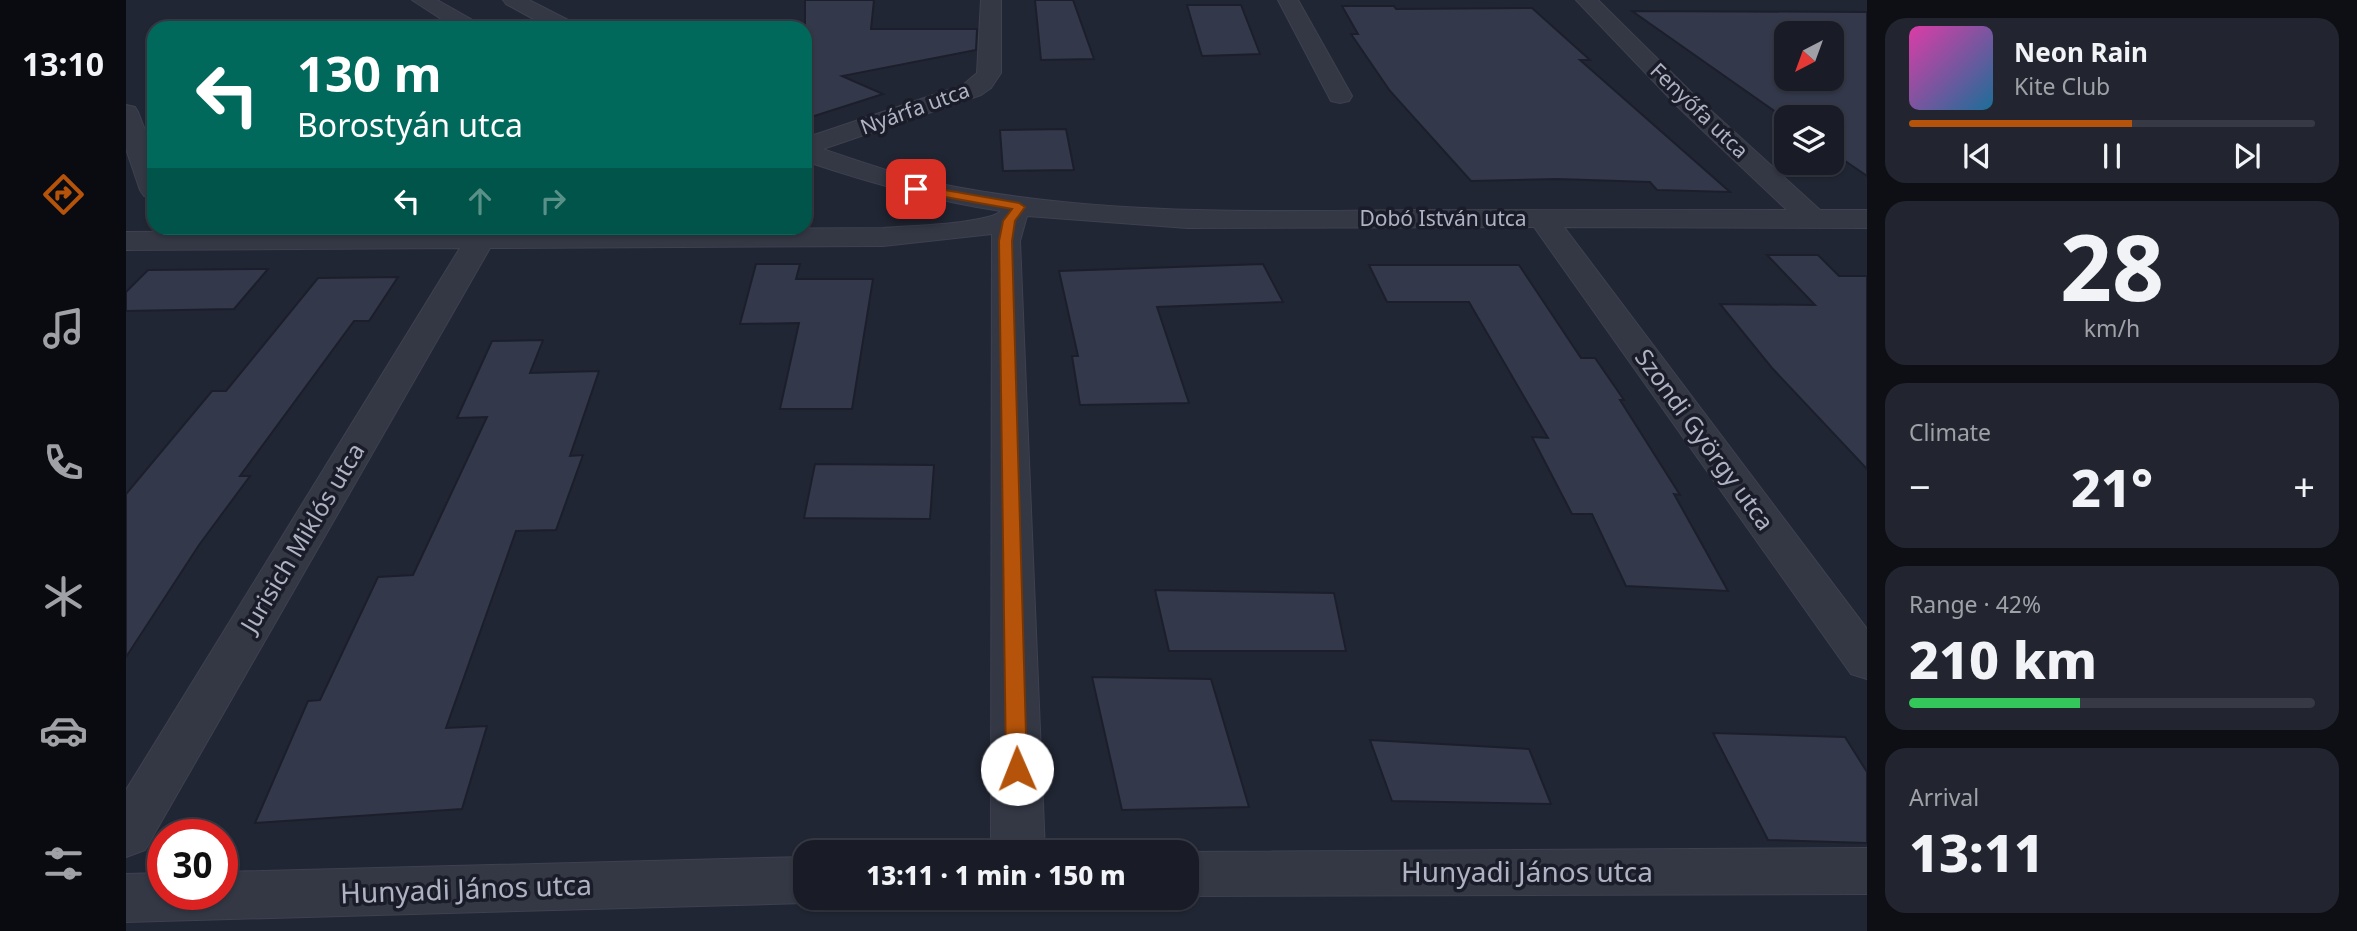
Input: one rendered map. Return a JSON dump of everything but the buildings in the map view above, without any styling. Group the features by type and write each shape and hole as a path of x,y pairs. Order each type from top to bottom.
{"street":[{"path":"422,0 458,21"},
{"path":"513,0 553,21"},
{"name":"Nyárfa utca","path":"812,147 960,94 983,83 989,73 991,0"},
{"path":"1288,0 1340,96"},
{"name":"Fenyőfa utca","path":"1586,0 1688,103 1814,219"},
{"path":"126,112 147,170"},
{"path":"812,153 852,171 1014,214 1005,241 1018,840"},
{"name":"Dobó István utca","path":"222,235 480,240 928,235 977,229 1014,214 1150,218 1867,219"},
{"name":"Szondi György utca","path":"1542,218 1867,662"},
{"path":"812,221 839,235"},
{"name":"Dobó István utca","path":"126,241 164,235"},
{"name":"Jurisich Miklós utca","path":"126,835 480,240"},
{"name":"Hunyadi János utca","path":"1199,873 1867,871"},
{"name":"Hunyadi János utca","path":"126,898 793,880"}],"route":[{"path":"916,189 1019,207 1009,221 1005,241 1017,769"}]}
